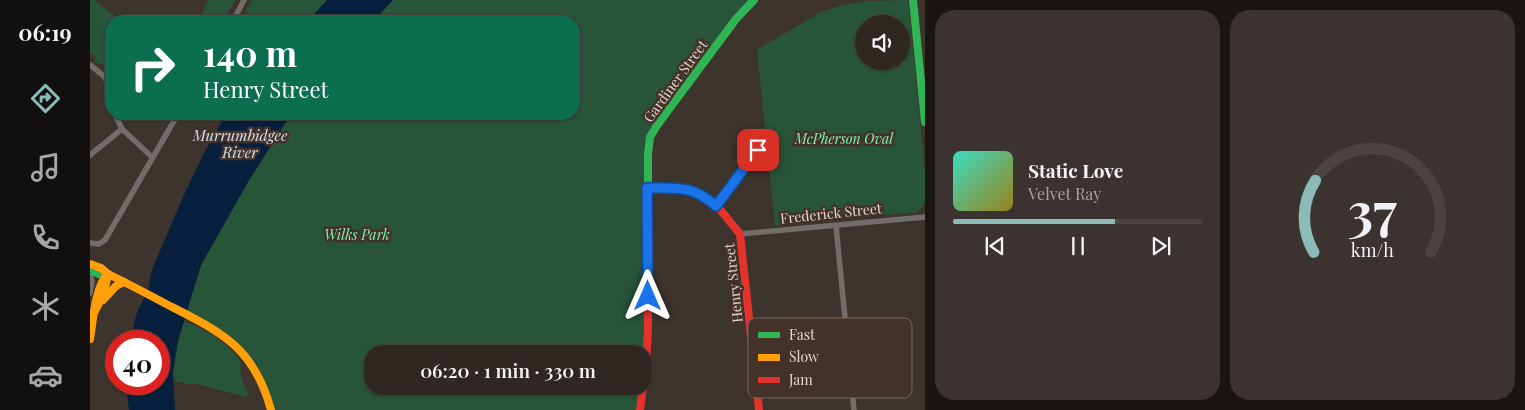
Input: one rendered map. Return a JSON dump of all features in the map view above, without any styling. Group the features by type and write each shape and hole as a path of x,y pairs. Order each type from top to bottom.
{"street":[{"path":"236,15 244,0"},
{"name":"Gardiner Street","path":"640,410 647,356 648,331 648,145 654,130 736,19 754,0"},
{"path":"913,0 922,60 925,122"},
{"path":"90,65 105,78"},
{"path":"118,120 122,129 152,157"},
{"path":"90,244 99,244 105,240 174,120"},
{"path":"90,156 122,129"},
{"path":"716,206 758,150"},
{"name":"Henry Street","path":"647,188 692,190 705,197 725,214 740,234 749,318"},
{"name":"Frederick Street","path":"740,234 925,217"},
{"path":"836,226 845,318"},
{"path":"90,264 101,268 108,274 215,329 223,335 245,357 259,376 271,410"},
{"path":"90,270 99,274 108,274"},
{"path":"98,307 95,302 103,278 108,274"},
{"path":"90,293 91,277"},
{"path":"90,338 98,307 116,286 127,283"}],"green space":[{"path":"90,0 94,0 113,15 105,15 104,65 94,62 96,56 90,54"},
{"path":"208,0 235,0 226,15 202,15"},
{"path":"252,0 327,0 313,15 251,15 245,11"},
{"name":"Wilks Park","path":"393,0 754,0 736,19 650,137 648,154 647,345 364,345 364,395 642,395 640,410 271,410 256,371 239,349 218,331 206,324 206,320 187,311 201,265 248,182 287,120 580,120 580,15 379,15"},
{"name":"McPherson Oval","path":"908,0 909,15 855,15 855,70 910,70 910,20 925,172 925,203 917,212 775,226 757,50 821,12 842,5 868,1"},
{"path":"184,321 214,337 235,353 239,359 242,377 248,393 246,397 197,384 173,381 174,358"}],"water":[{"path":"327,0 393,0 379,15 313,15"},
{"name":"Murrumbidgee River","path":"223,120 287,120 248,182 201,265 178,341 173,373 175,410 129,410 127,395 170,395 170,330 133,330 136,315 149,287 151,272 182,199"}],"traffic: fast":[{"path":"648,185 650,137 736,19 754,0"},
{"path":"913,0 925,122"},
{"path":"90,270 99,274 108,274"}],"traffic: slow":[{"path":"90,264 101,268 108,274 221,334 246,357 256,371 271,410"},
{"path":"95,311 104,293 108,274"},
{"path":"90,339 97,295 100,286 108,274"},
{"path":"103,300 116,286 124,282"}],"traffic: jam":[{"path":"640,410 648,331 648,185"},
{"path":"647,188 677,188 695,191 718,207 740,234 749,318"},
{"path":"758,398 759,410"}],"route":[{"path":"648,296 647,188 686,188 699,193 716,206 758,150"}]}
